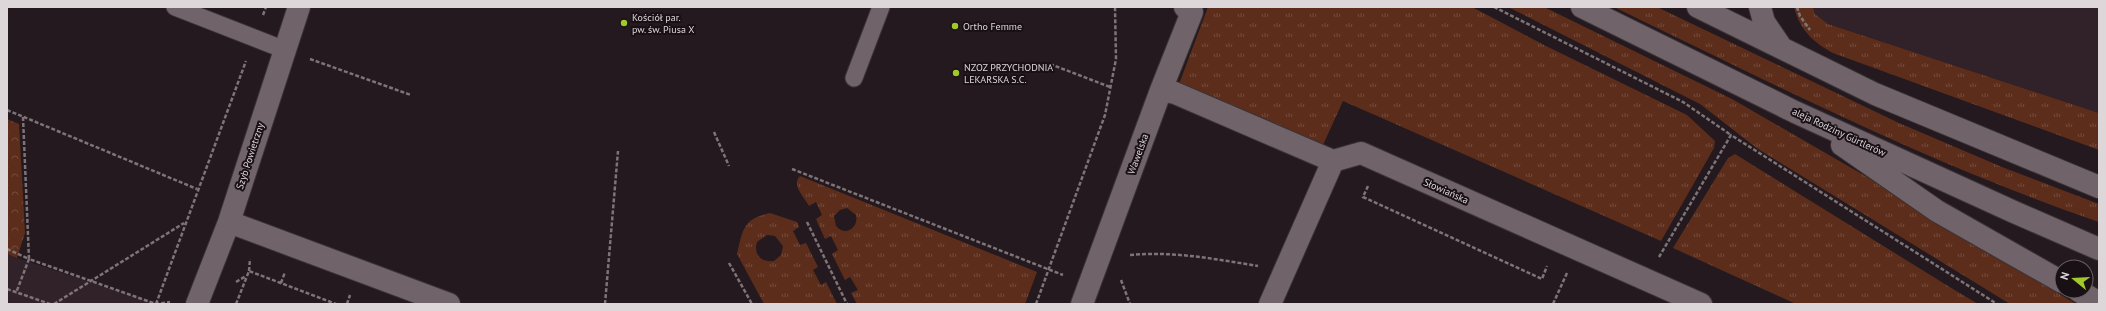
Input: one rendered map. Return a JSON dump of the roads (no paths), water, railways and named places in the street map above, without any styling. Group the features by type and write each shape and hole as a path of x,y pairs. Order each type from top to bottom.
{"street":[{"name":"Szyb Powietrzny","path":"197,304 228,222 299,7"},
{"name":"aleja Rodziny Gürtlerów","path":"1582,7 1795,112 2099,249"},
{"path":"1698,7 1875,94 2099,187"},
{"path":"1760,7 1764,22 1782,48"},
{"name":"Wawelska","path":"1086,295 1191,9"},
{"path":"1161,90 1175,93 1333,161 1270,304"},
{"path":"1795,112 1937,211 2054,277"},
{"name":"Słowiańska","path":"1333,161 1361,153 1701,304"},
{"path":"228,222 449,304"}],"lane":[{"path":"175,7 285,50"},
{"path":"854,78 881,7"}],"place":[{"name":"Kościół par. pw. św. Piusa X","path":"624,23"},
{"name":"Ortho Femme","path":"955,26"},
{"name":"NZOZ PRZYCHODNIA LEKARSKA S.C.","path":"956,73"}]}
